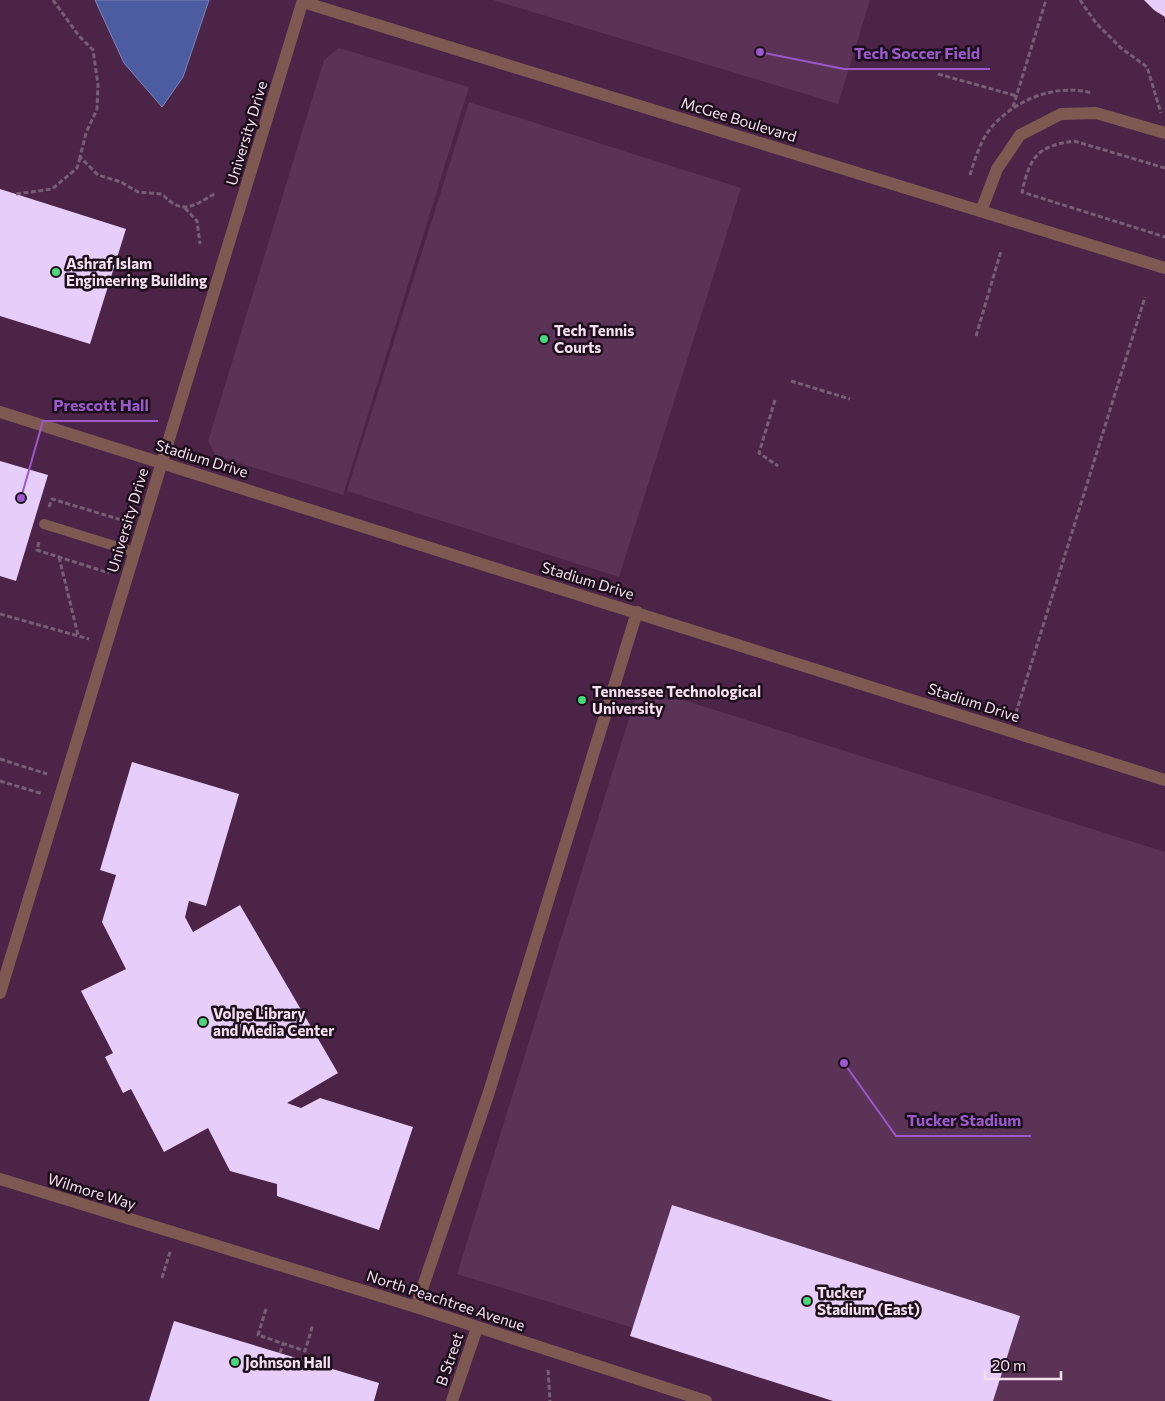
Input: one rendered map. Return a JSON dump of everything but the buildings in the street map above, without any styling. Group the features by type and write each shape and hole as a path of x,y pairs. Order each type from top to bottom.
{"street":[{"name":"McGee Boulevard","path":"303,1 1165,268"},
{"name":"University Drive","path":"0,992 303,1"},
{"path":"981,211 997,169 1020,134 1061,114 1096,113 1165,133"},
{"name":"Stadium Drive","path":"0,412 1165,780"},
{"path":"416,1307 489,1092 637,612"},
{"name":"Wilmore Way","path":"0,1179 175,1233"},
{"name":"North Peachtree Avenue","path":"175,1233 416,1307 706,1401"},
{"name":"B Street","path":"452,1401 477,1328"}],"lane":[{"path":"44,524 134,552"}],"path":[{"path":"16,194 52,189 77,168 86,134 97,109 98,85 93,50 79,36 53,0"},
{"path":"1013,108 1046,0"},
{"path":"1080,0 1096,23 1121,48 1147,67 1161,113"},
{"path":"1082,4 1088,0"},
{"path":"938,74 1017,96"},
{"path":"1165,168 1074,141 1062,143 1046,147 1036,157 1026,172 1022,192 1165,237"},
{"path":"80,157 98,175 121,182 138,192 162,194 173,206 185,208 216,193"},
{"path":"185,208 197,220 200,244"},
{"path":"976,336 1002,251"},
{"path":"1016,716 1145,297"},
{"path":"791,381 850,399"},
{"path":"775,400 759,453 778,466"},
{"path":"52,499 114,518"},
{"path":"37,550 98,569"},
{"path":"0,614 78,635 59,557"},
{"path":"0,759 64,780"},
{"path":"0,781 58,798"},
{"path":"162,1278 175,1233"},
{"path":"266,1309 258,1335 305,1352 313,1324"},
{"path":"280,1353 283,1344"},
{"path":"546,1350 550,1401"}],"shaded area":[{"name":"Tennessee Technological University","path":"0,0 1165,0 1165,1401 0,1401"},
{"path":"493,0 870,0 838,104"},
{"path":"339,48 469,87 343,495 216,456 208,441 324,60"},
{"name":"Tech Tennis Courts","path":"469,102 741,188 619,577 347,491"},
{"path":"639,686 1165,852 1165,1401 872,1401 457,1274"}],"water":[{"path":"95,0 209,0 183,77 162,107 124,63"}],"place":[{"name":"Tech Soccer Field","path":"760,52"},
{"name":"Ashraf Islam Engineering Building","path":"56,272"},
{"name":"Tech Tennis Courts","path":"544,339"},
{"name":"Prescott Hall","path":"21,498"},
{"name":"Tennessee Technological University","path":"582,700"},
{"name":"Volpe Library and Media Center","path":"203,1022"},
{"name":"Tucker Stadium","path":"844,1063"},
{"name":"Tucker Stadium (East)","path":"807,1301"},
{"name":"Johnson Hall","path":"235,1362"}]}
